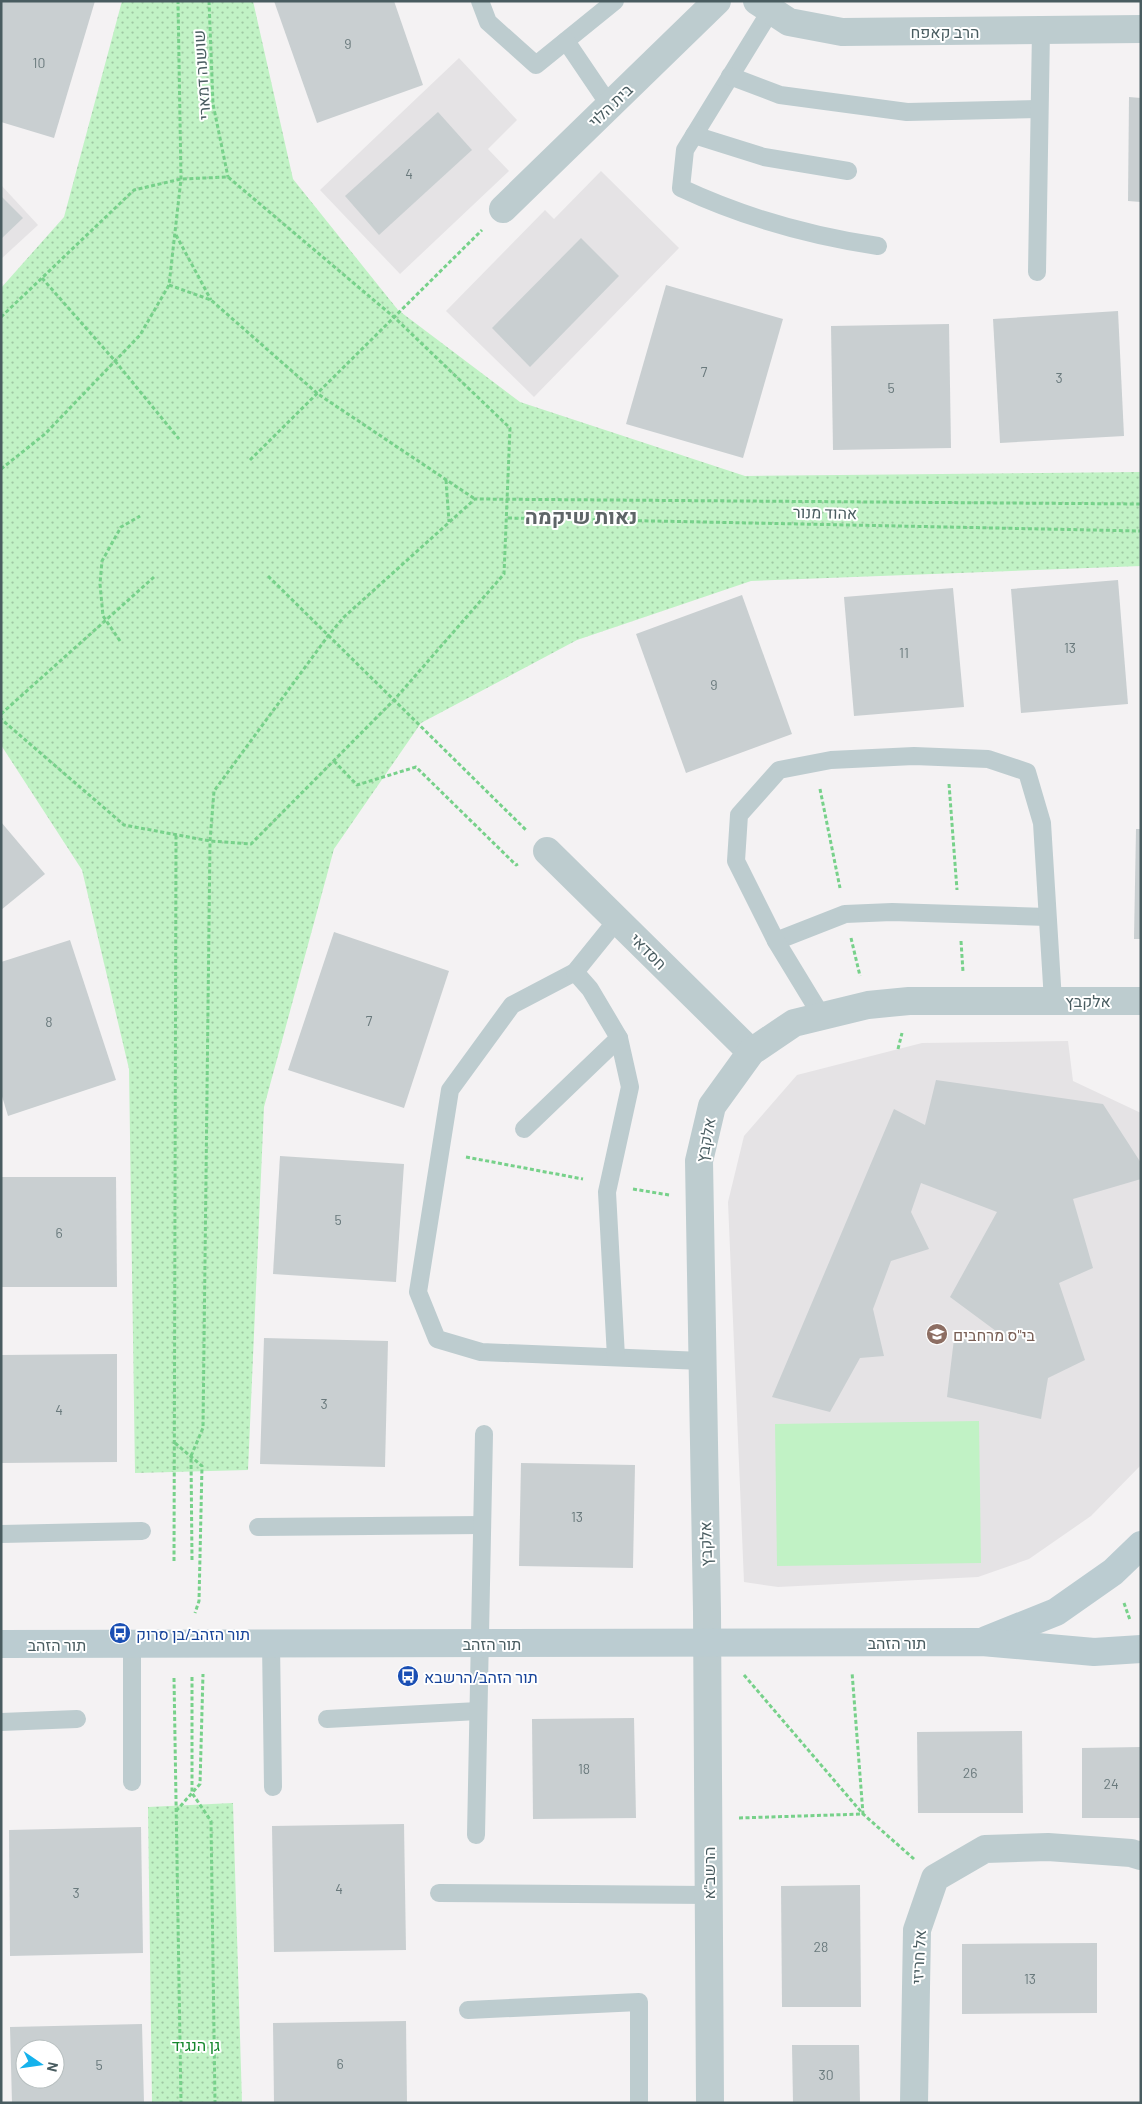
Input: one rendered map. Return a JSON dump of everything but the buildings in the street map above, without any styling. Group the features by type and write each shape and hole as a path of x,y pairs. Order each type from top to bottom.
{"street":[{"name":"בית הלוי","path":"503,209 717,1"},
{"name":"הרב קאפח","path":"764,6 789,22 842,32 1141,29"},
{"name":"חסדאי","path":"547,851 751,1052"},
{"name":"אלקבץ","path":"707,1642 698,1161 712,1106 751,1052 794,1023 821,1015 868,1006 909,1002 1141,1000"},
{"name":"תור הזהב","path":"982,1642 1056,1612 1113,1572 1141,1545"},
{"name":"הרשב\"א","path":"707,1642 710,2103"},
{"name":"תור הזהב","path":"1,1644 982,1642 1094,1652 1140,1649"},
{"path":"936,1878 985,1849 1048,1847 1141,1856"},
{"name":"אל חריזי","path":"914,2103 917,1930 936,1878"}],"lane":[{"path":"480,1 488,22 536,65 615,1"},
{"path":"764,6 730,76 685,150 681,188 722,207 841,240 878,246"},
{"path":"1037,272 1038,109 1041,30"},
{"path":"566,41 610,106"},
{"path":"730,76 780,95 907,112 1038,109"},
{"path":"694,135 764,157 848,172"},
{"path":"821,1015 776,941 736,860 739,815 779,770 831,760 947,757 988,759 1028,772 1042,823 1053,1001"},
{"path":"776,941 845,914 892,912 1047,917"},
{"path":"617,920 575,972 512,1005 450,1090 418,1292 437,1339 480,1352 702,1361"},
{"path":"575,972 590,989 619,1038 630,1087 609,1183 616,1357"},
{"path":"524,1129 619,1038"},
{"path":"476,1835 484,1434"},
{"path":"258,1527 482,1525"},
{"path":"1,1534 142,1531"},
{"path":"271,1643 273,1787"},
{"path":"132,1644 132,1782"},
{"path":"327,1719 478,1711"},
{"path":"1,1722 77,1719"},
{"path":"439,1893 708,1895"},
{"path":"468,2010 639,2002 639,2103"}],"path":[{"path":"1,469 45,434 140,335 169,285 181,179 178,1"},
{"name":"שושנה דמארי","path":"209,1 213,104 228,177"},
{"path":"1,316 134,190 181,179 228,177 395,318 510,428 509,500 504,574 395,699 251,844 210,841 124,825 1,719"},
{"path":"250,460 503,209"},
{"path":"176,233 211,300 318,394 475,499 1141,504"},
{"path":"42,278 115,361 179,439"},
{"path":"169,285 211,300"},
{"path":"446,480 448,522"},
{"path":"192,1560 191,1456 203,1428 210,841 214,791 344,617 475,499"},
{"path":"120,642 103,616 100,584 102,561 121,527 140,516"},
{"name":"אהוד מנור","path":"508,518 1141,531"},
{"path":"268,576 395,699 547,851 516,865 416,767 357,785 334,761"},
{"path":"1,714 154,577"},
{"path":"947,757 966,1002"},
{"path":"815,763 845,914 868,1006"},
{"path":"174,1561 176,835"},
{"path":"441,1153 609,1183 629,1189 654,1192"},
{"path":"174,1443 202,1466 200,1601 184,1643 204,1675 200,1784 176,1811"},
{"path":"1113,1572 1140,1649"},
{"path":"849,1642 863,1814"},
{"path":"740,1670 863,1814 936,1878"},
{"path":"192,1677 192,1793 212,1821 215,2103"},
{"path":"174,1678 181,2103"},
{"path":"708,1819 863,1814"}],"shaded area":[{"path":"459,58 517,120 488,149 509,171 400,274 320,190"},
{"path":"601,171 679,248 534,397 446,311 545,210 554,219"},
{"path":"1,185 38,225 1,259"},
{"name":"בי\"ס מרחבים","path":"1068,1041 1073,1081 1141,1113 1141,1465 1091,1516 1029,1559 978,1577 778,1587 744,1582 728,1202 744,1136 797,1075 922,1043"}],"green space":[{"path":"122,1 253,1 293,179 398,310 520,402 745,476 1141,472 1141,566 751,581 577,640 421,723 334,849 264,1107 248,1470 135,1473 129,1069 82,870 1,745 1,288 64,217"},
{"path":"979,1421 981,1563 777,1566 775,1424"},
{"name":"גן הנגיד","path":"233,1803 242,2103 152,2103 148,1807"}],"place":[{"name":"בי\"ס מרחבים","path":"937,1334"},
{"name":"תור הזהב/בן סרוק","path":"120,1633"},
{"name":"תור הזהב/הרשבא","path":"408,1676"}],"district":[{"name":"נאות שיקמה","path":"581,515"}]}
